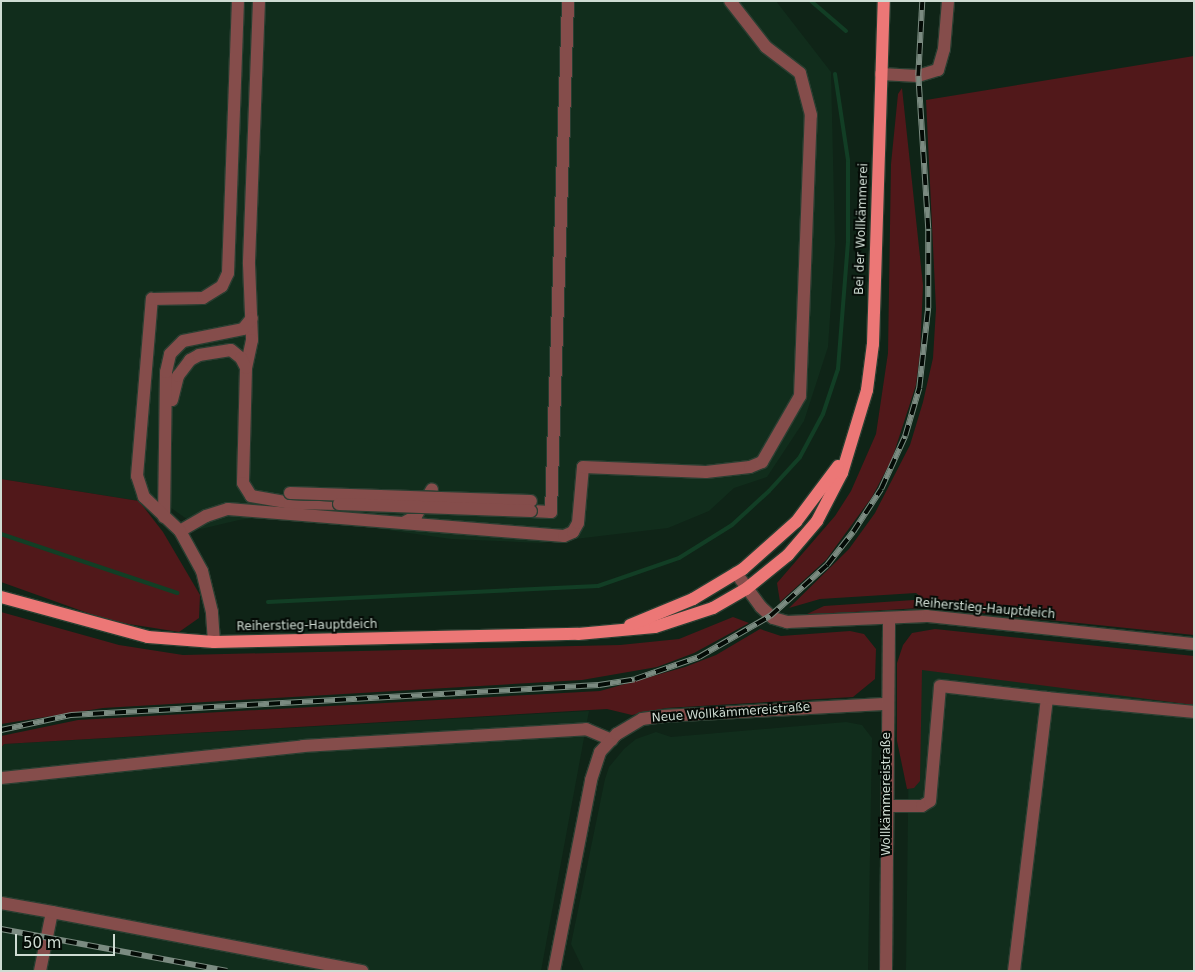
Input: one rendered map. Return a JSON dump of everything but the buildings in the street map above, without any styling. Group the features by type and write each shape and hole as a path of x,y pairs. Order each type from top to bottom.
{"main road":[{"name":"Bei der Wollkämmerei","path":"618,630 673,623 713,608 746,588 788,556 817,521 842,473 846,453 862,411 871,365 884,1"},
{"name":"Bei der Wollkämmerei","path":"618,630 672,610 736,573 796,522 846,453"},
{"name":"Reiherstieg-Hauptdeich","path":"1,597 148,637 214,642 578,634 618,630"}],"street":[{"path":"214,642 212,612 202,571 180,531 144,497 137,476 152,298 203,298 222,286 228,273 238,1"},
{"path":"259,1 250,264 252,318 246,368 242,476 245,491 251,496 290,503 551,512 568,1"},
{"path":"180,531 198,519 228,509 564,536 573,532 578,523 583,467 706,472 755,466 764,460 800,396 811,115 800,73 766,46 730,1"},
{"path":"881,74 918,76 938,70 944,49 948,1"},
{"path":"164,516 168,430 166,372 170,354 183,341 243,330 252,318"},
{"path":"168,430 174,388 190,360 208,352 231,350 241,358 246,368"},
{"path":"403,523 416,516 432,490"},
{"path":"251,496 290,493 531,501"},
{"name":"Reiherstieg-Hauptdeich","path":"736,573 746,588 773,618 788,622 927,616 1194,644"},
{"name":"Wollkämmereistraße","path":"886,971 889,618"},
{"path":"887,806 922,806 930,800 940,686 1194,712"},
{"path":"1014,971 1047,698"},
{"name":"Neue Wollkämmereistraße","path":"554,971 591,780 600,752 612,740 642,719 888,704"},
{"path":"1,778 314,745 586,729 612,740"},
{"path":"1,903 362,971"},
{"path":"40,971 52,912"}],"shaded area":[{"path":"1,1 776,1 831,72 835,244 828,347 804,421 767,477 734,488 709,511 668,528 541,543 451,539 283,515 239,520 201,529 154,496 139,501 1,479"},
{"path":"1194,56 1194,635 935,608 916,593 820,599 789,608 849,549 875,513 910,445 923,402 933,358 936,309 926,100"},
{"path":"902,88 923,285 920,353 916,385 892,459 872,497 826,560 780,602 777,583 835,516 851,491 876,434 888,353 891,164 898,94"},
{"path":"1,479 139,501 163,532 200,595 199,618 179,632 110,621 1,582"},
{"path":"914,600 920,608 805,615 824,606"},
{"path":"1,612 119,645 183,655 620,645 679,639 733,617 749,623 694,653 657,667 582,680 103,708 1,724"},
{"path":"760,629 781,636 850,631 864,634 876,649 875,679 853,697 666,708 632,715 607,709 4,744 1,748 1,736 78,720 600,691 685,667 716,655"},
{"path":"935,629 1194,656 1194,705 922,670 920,781 914,788 907,789 897,741 897,663 903,645 912,633"},
{"path":"910,659 1194,690 1194,971 906,971"},
{"path":"589,711 541,971 1,971 1,748 4,744"},
{"path":"846,722 862,725 872,738 868,971 584,971 571,944 605,779 609,767 624,749 636,739 656,732 671,737"}],"waterway":[{"path":"811,1 846,31"},
{"path":"268,602 598,586 679,558 732,525 769,491 800,457 823,414 838,369 848,241 848,160 835,74"},
{"path":"1,534 177,593"}],"railway":[{"path":"1,730 71,715 599,685 635,679 699,657 770,616 827,565 853,532 881,489 905,436 919,388 928,308 928,229 918,76 922,1"},
{"path":"1,929 227,971"}]}
